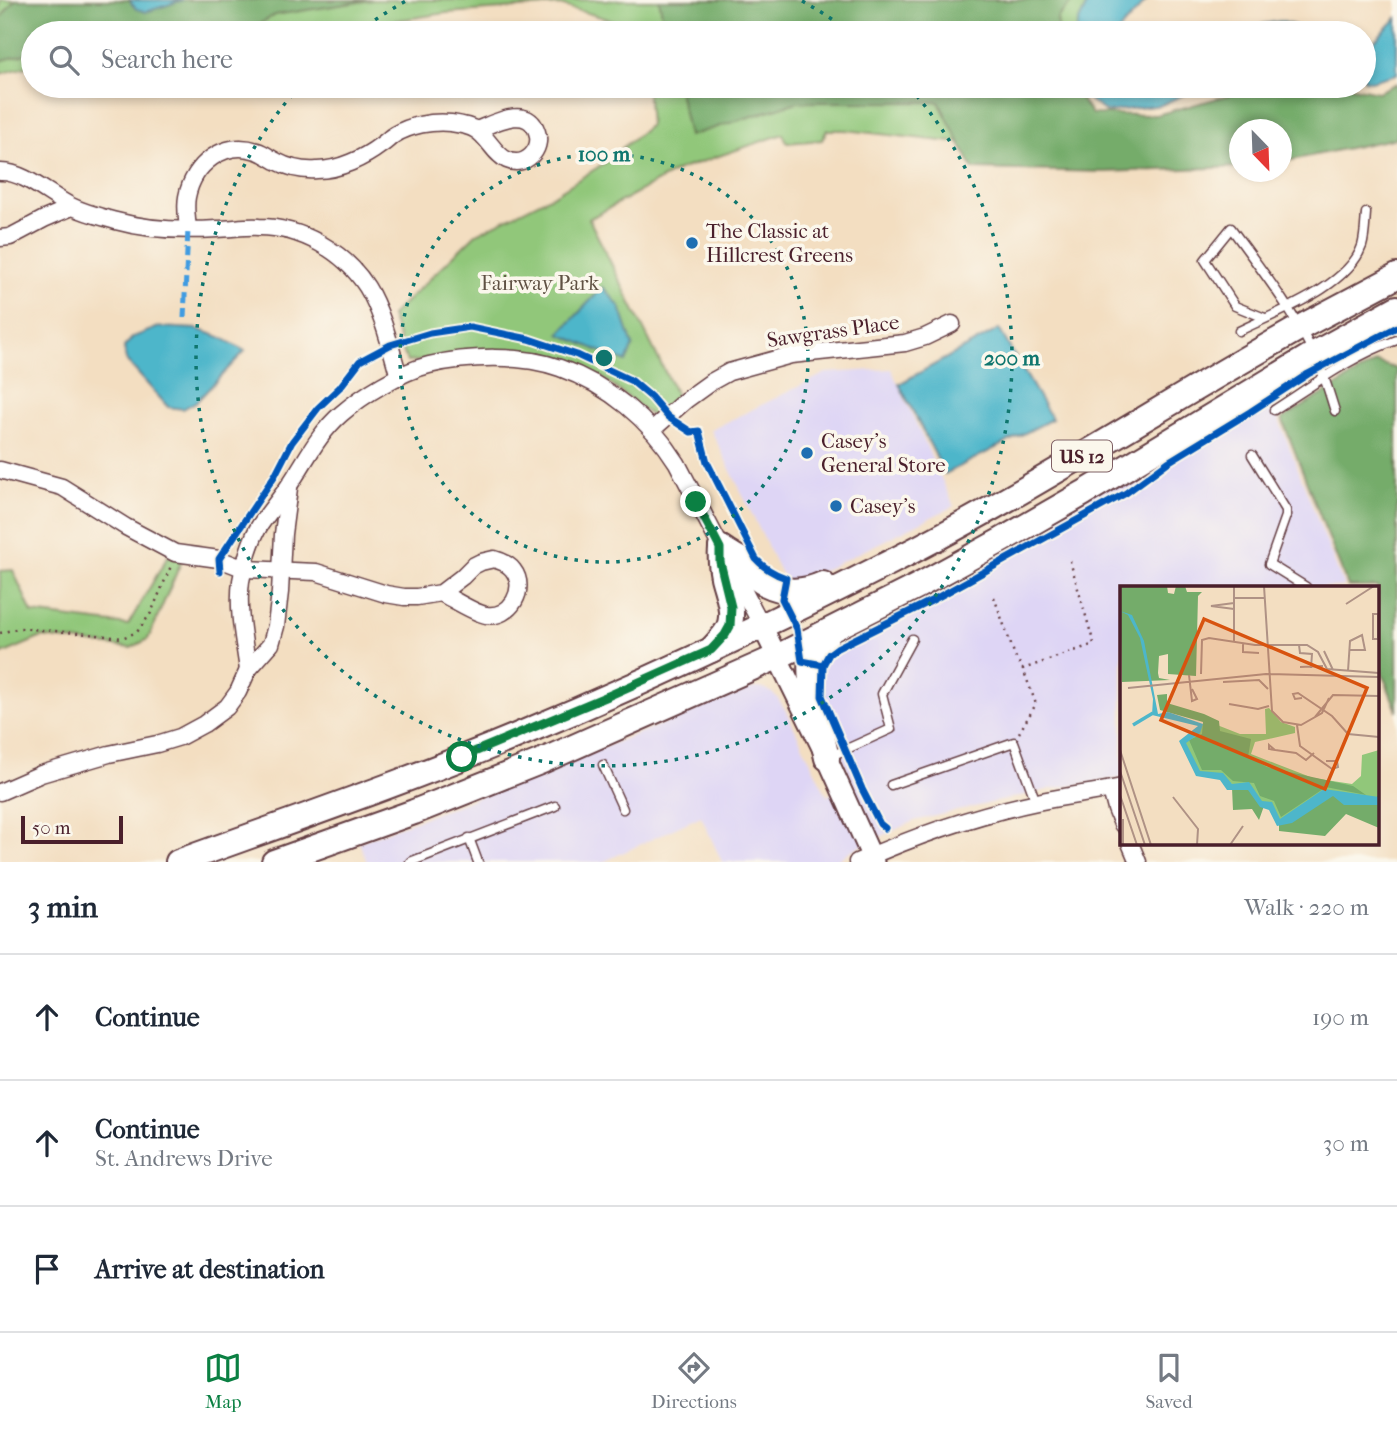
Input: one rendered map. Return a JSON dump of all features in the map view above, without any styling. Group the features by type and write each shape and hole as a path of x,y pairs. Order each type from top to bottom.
{"main road":[{"name":"US 12","path":"178,862 514,737 762,626 896,560 1101,445 1294,318 1397,276"},
{"name":"US 12","path":"274,862 414,812 542,761 777,657 930,579 1319,366 1397,309"},
{"path":"777,657 777,646 797,629 888,583 1052,485 1101,445"},
{"path":"720,548 741,561 751,574 772,587 795,592 808,590 1016,484 1066,465"},
{"path":"711,650 725,635 731,617 720,562 720,548"},
{"path":"542,761 634,710 749,652 757,645 762,626"},
{"path":"827,758 809,663 814,647 833,629"}],"street":[{"path":"188,229 186,200 194,175 201,166 226,150 244,148 259,151 286,166 318,170 351,162 394,135 419,125 452,123 477,130"},
{"path":"0,172 20,176 72,207 118,222 151,228 213,230 260,227 286,230 311,238 349,265 366,286 390,345 399,377"},
{"path":"0,238 10,237 72,207"},
{"name":"Sawgrass Place","path":"653,429 686,400 729,372 791,355 905,343 952,324"},
{"path":"248,670 241,614 242,580 251,544 259,527 326,429 342,413 371,392 428,366 468,360 530,360 559,367 592,382 624,403 664,442 762,626 827,758 867,860 947,826 1036,802 1117,789 1116,808 1120,819"},
{"path":"0,470 62,487 126,527 175,553 219,559 245,569 316,572 369,590 404,597 441,593 473,566 494,559 513,569 519,594 513,605 505,611 486,615 441,593"},
{"path":"0,792 41,774 180,737 227,707 238,692 248,670 271,644 276,626 289,485"},
{"path":"1130,844 1138,862"}],"lane":[{"path":"1294,318 1312,296 1353,262 1362,247 1366,213"},
{"path":"1294,318 1265,318 1235,306 1205,260 1231,228 1294,318 1319,366 1335,411"},
{"path":"1239,331 1265,318"},
{"path":"1274,410 1319,366 1397,340"},
{"path":"1252,455 1286,510 1269,564 1304,586"},
{"path":"827,758 891,729 882,694 912,639"},
{"path":"891,785 1014,742 1036,802"},
{"path":"604,765 623,809"},
{"path":"410,862 555,806"},
{"path":"469,838 478,862"}],"path":[{"path":"0,633 19,628 122,638 137,632 151,613 175,553"},
{"path":"1023,668 1094,644 1070,561"},
{"path":"994,597 1036,704 1014,742"}],"shaded area":[{"path":"891,369 954,506 788,588 711,430 826,373"},
{"path":"1307,369 1311,371 1310,379 1273,405 1344,586 1120,586 1120,778 1051,789 914,821 850,851 835,862 722,862 701,816 603,862 367,862 359,842 750,689 768,690 777,697 827,796 853,784 834,736 819,681 827,650 836,638"}],"green space":[{"path":"0,0 1119,0 1106,21 615,21 560,5 446,13 393,21 21,21 21,68 0,74"},
{"path":"15,0 372,0 275,15 264,21 21,21 21,55 0,61 0,19"},
{"path":"659,0 1074,0 1057,18 1057,21 663,21"},
{"path":"1397,83 1397,138 1292,160 1292,119 1229,119 1229,167 1104,172 973,169 939,102 797,102 689,136 681,98 1079,98 1092,114 1156,115 1218,98 1376,98 1376,92"},
{"name":"Fairway Park","path":"648,98 1083,98 1065,132 951,142 827,130 822,140 787,143 783,134 678,170 589,219 678,398 654,418 604,379 520,352 407,362 391,316 476,234 554,195 603,164 650,125"},
{"path":"1376,362 1397,369 1397,711 1380,667 1380,586 1348,586 1282,419"},
{"path":"168,556 182,560 148,639 131,648 42,637 0,655 0,571 13,570 32,613 128,625"}],"water":[{"path":"131,0 183,0 146,12 136,9"},
{"path":"1089,0 1147,0 1128,21 1079,21"},
{"path":"1397,18 1397,74 1376,80 1376,39"},
{"path":"1087,98 1176,98 1161,105 1106,112"},
{"path":"603,287 620,307 633,346 626,362 559,334"},
{"path":"159,327 197,329 220,337 245,351 197,401 183,409 168,407 126,360 124,347 133,337"},
{"path":"999,329 1052,419 945,474 899,384"}],"marked path":[{"path":"184,318 188,229"}],"cycle path":[{"path":"220,571 219,559 275,475 292,442 360,361 390,345 430,333 470,327 529,339 577,355 632,381 651,397 668,417 691,432 699,431 707,462 756,559 770,571 786,578 782,599 797,629 802,661 823,665"},
{"path":"885,828 880,824 862,789 822,696 823,665 829,654 1126,493 1168,462 1308,374 1397,327"}],"place":[{"name":"The Classic at Hillcrest Greens","path":"692,243"},
{"name":"Casey's General Store","path":"807,453"},
{"name":"Casey's","path":"836,506"}],"route":[{"path":"462,757 514,737 711,650 725,635 730,626 731,607 720,562 720,548 696,502"}]}
